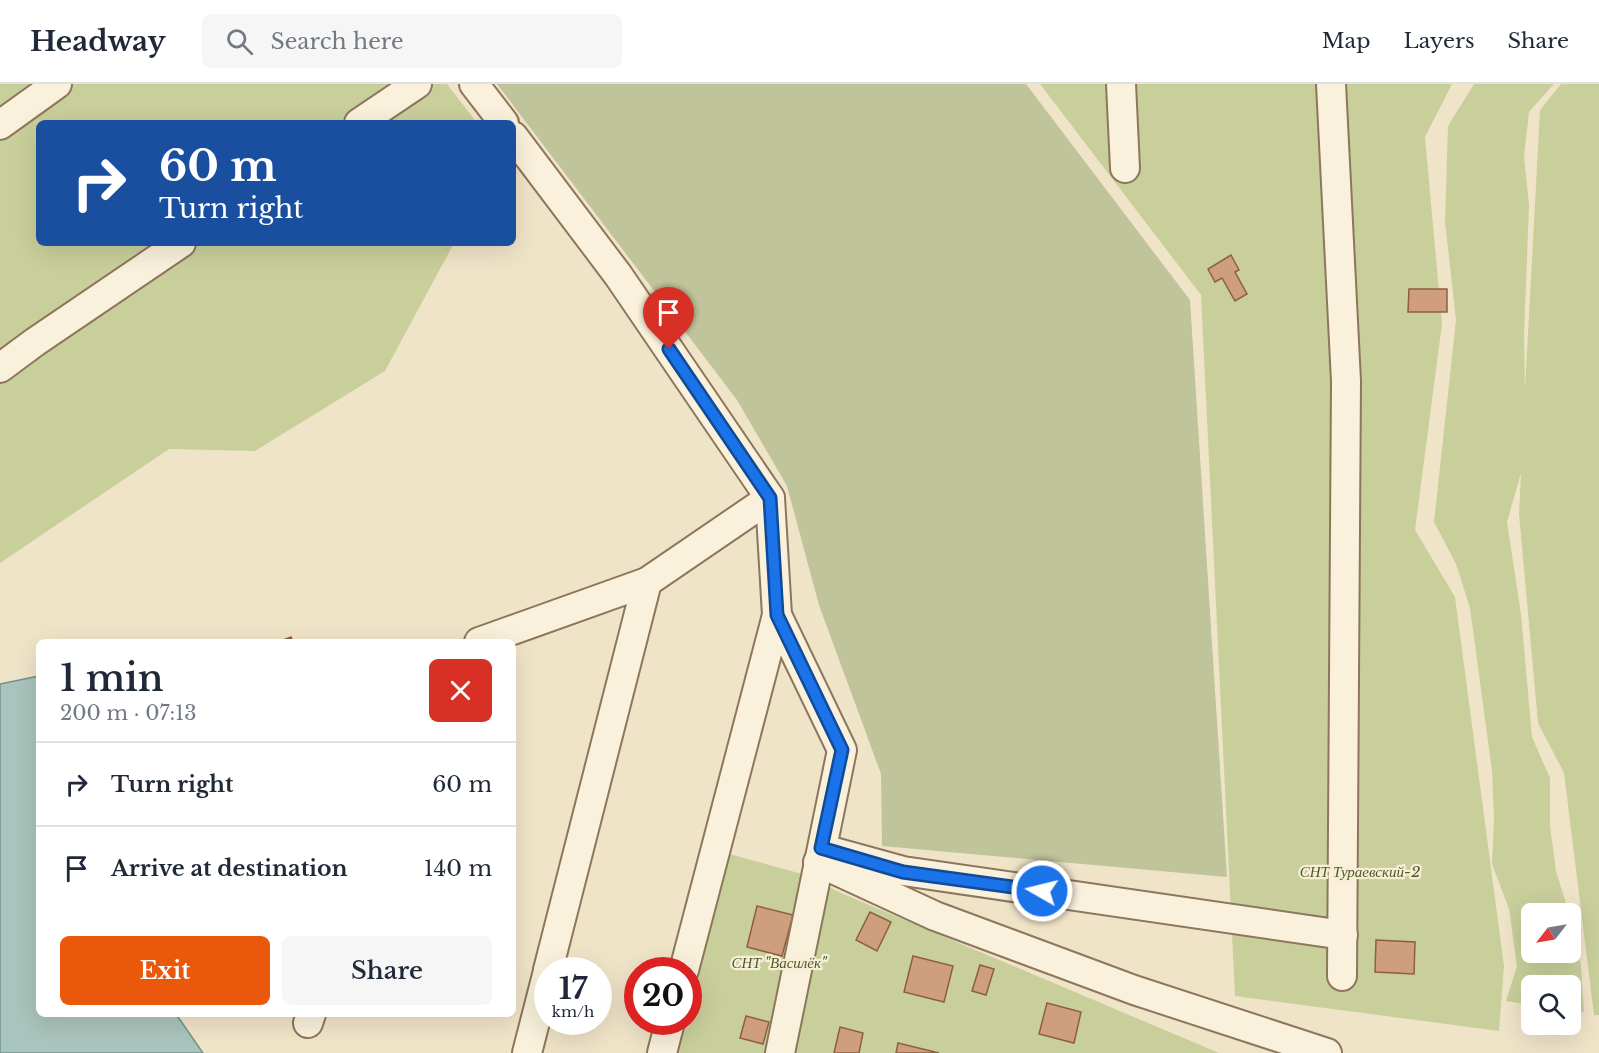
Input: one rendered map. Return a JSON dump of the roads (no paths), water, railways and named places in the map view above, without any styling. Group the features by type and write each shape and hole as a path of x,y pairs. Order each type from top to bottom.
{"street":[{"path":"0,124 57,84"},
{"path":"363,120 417,84"},
{"path":"474,84 502,120"},
{"path":"1121,84 1125,168"},
{"path":"1331,84 1346,381 1342,976"},
{"path":"516,140 618,275 770,498 777,615 687,957"},
{"path":"0,368 178,246"},
{"path":"487,639 647,582 770,498"},
{"path":"552,957 647,582"},
{"path":"777,615 842,750 780,1053"},
{"path":"820,855 903,872 1343,935"},
{"path":"820,855 957,924 1134,990 1327,1053"},
{"path":"527,1053 534,1026"},
{"path":"662,1053 667,1035"}],"water":[{"path":"36,677 36,1017 178,1017 203,1053 0,1053 0,684"}],"park label":[{"name":"СНТ Тураевский-2","path":"1360,871"},
{"name":"СНТ \"Василёк\"","path":"779,962"}]}
